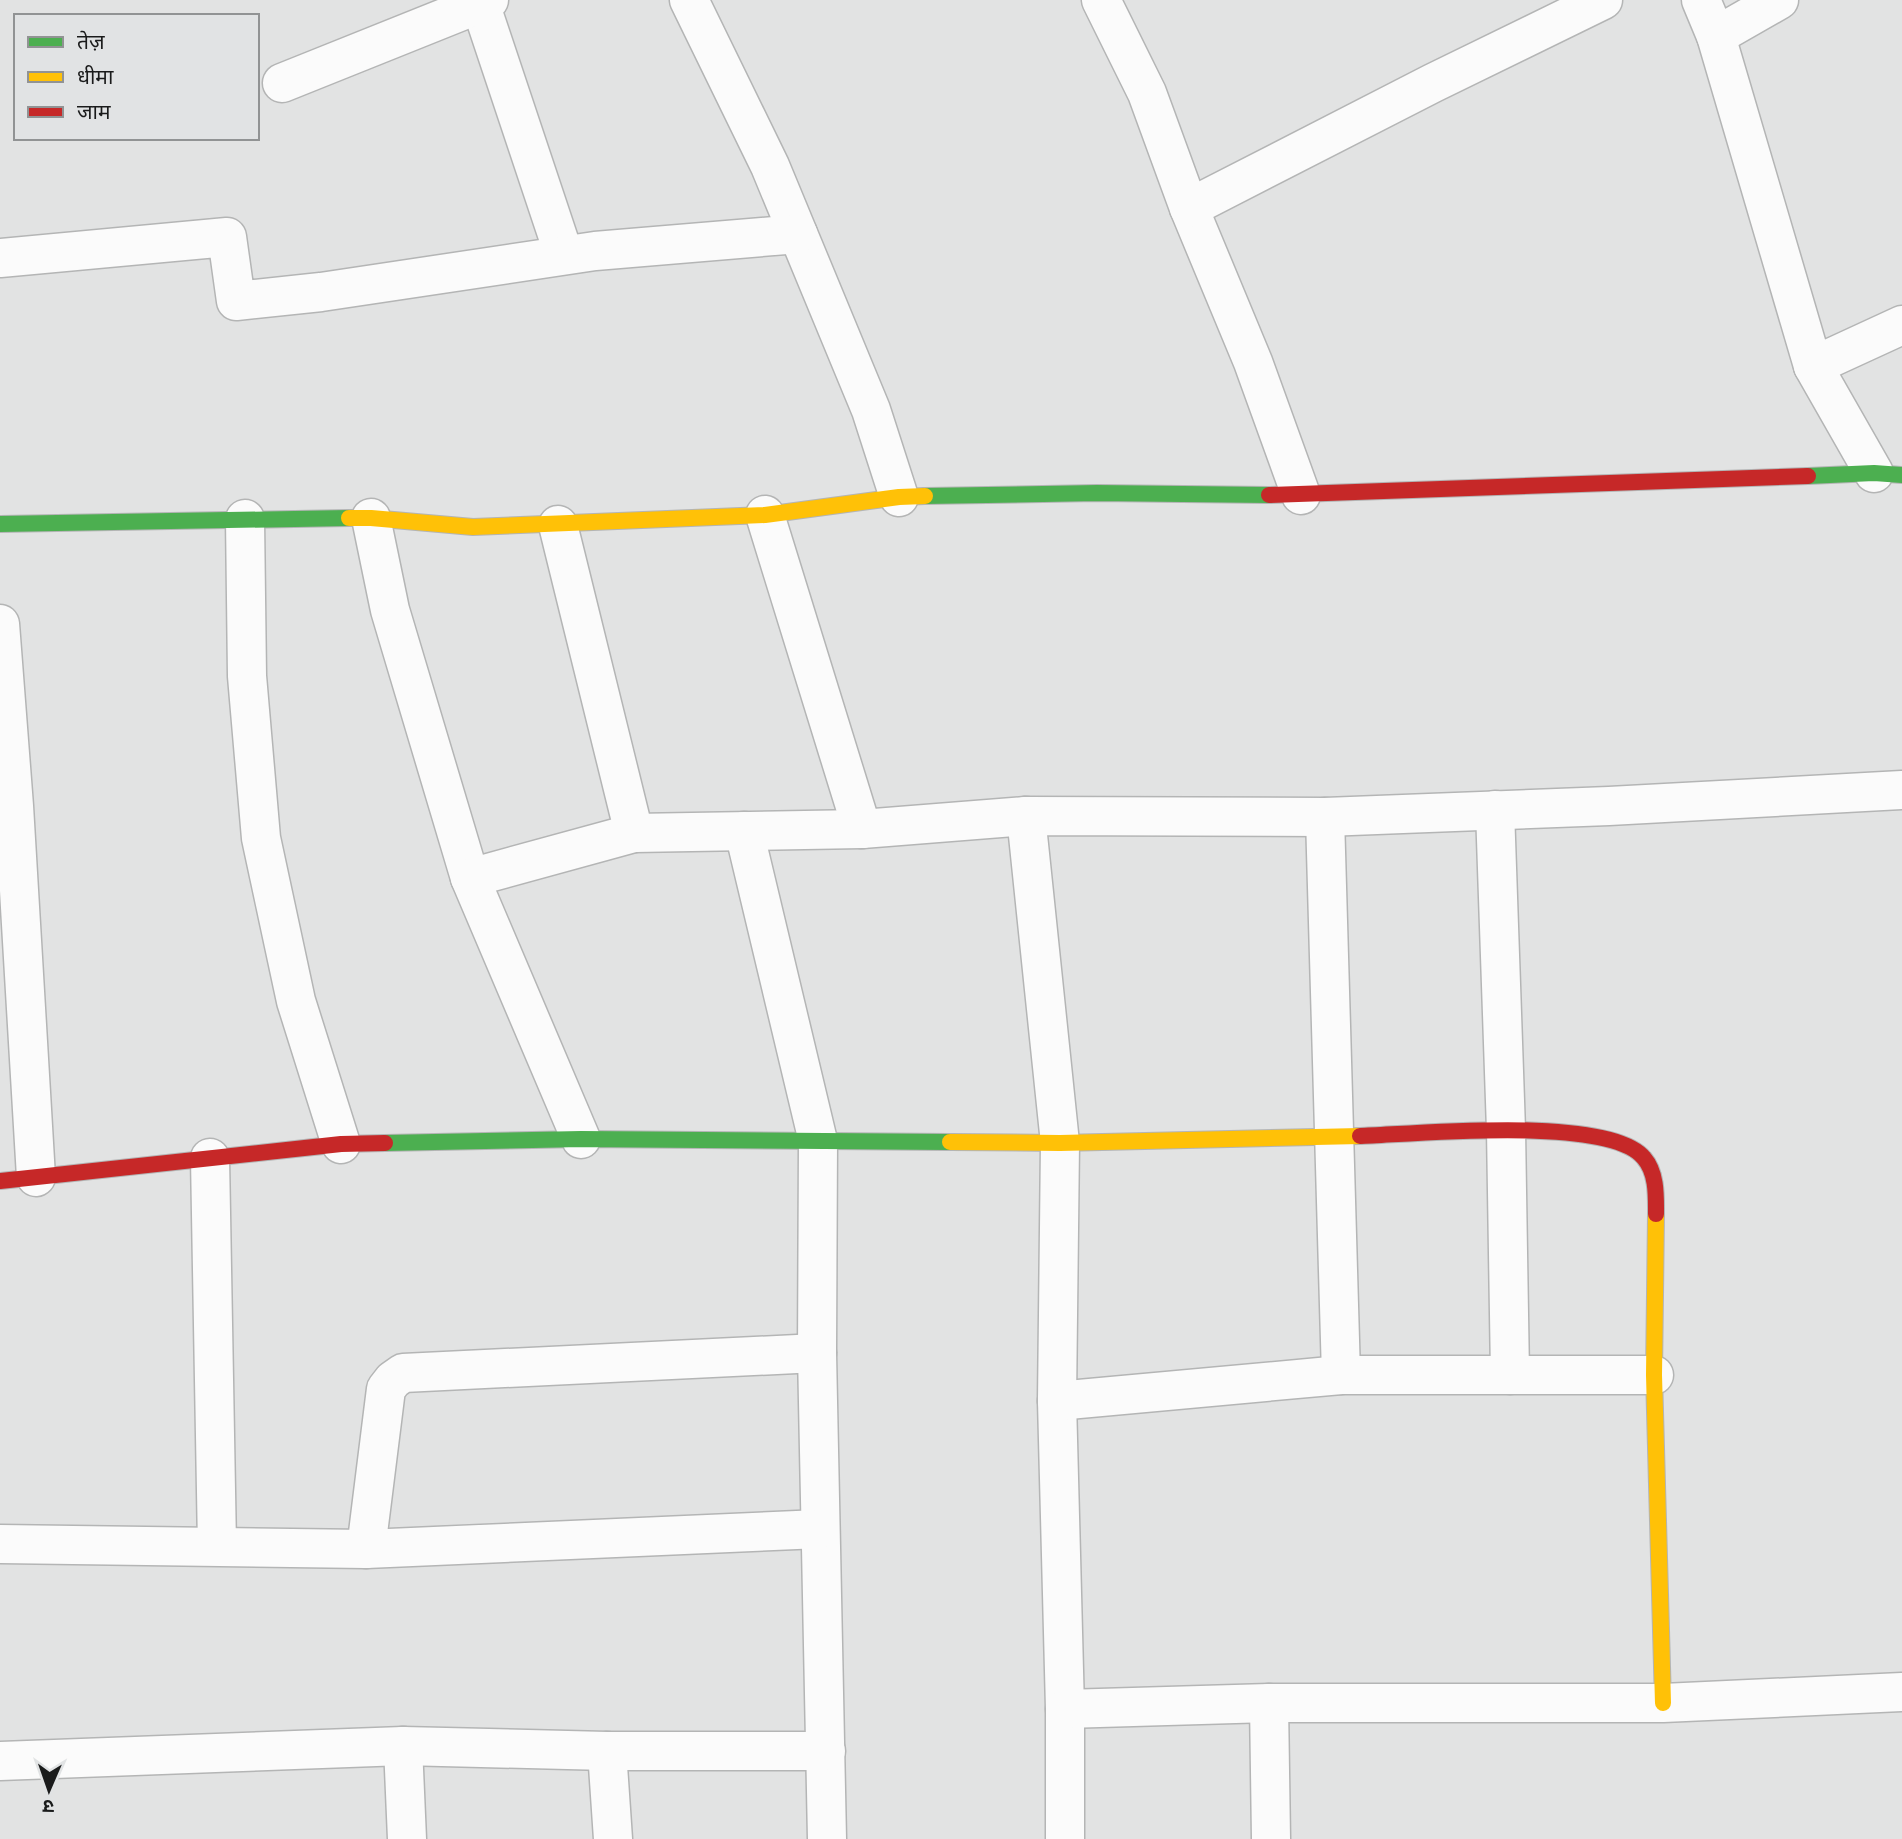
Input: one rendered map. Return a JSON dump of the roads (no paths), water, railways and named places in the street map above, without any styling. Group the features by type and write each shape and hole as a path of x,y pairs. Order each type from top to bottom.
{"street":[{"path":"689,0 770,166 871,410 899,497"},
{"path":"1101,0 1147,93 1189,208 1253,362 1301,495"},
{"path":"1189,208 1433,83 1603,0"},
{"path":"1701,0 1716,36 1813,366 1888,474"},
{"path":"1716,36 1779,0"},
{"path":"282,83 484,2 564,256"},
{"path":"0,258 227,237 236,301 321,292 595,251 798,234"},
{"path":"1813,366 1902,325"},
{"path":"0,524 371,518 473,527 558,525 765,515 899,497 1097,493 1301,495 1888,474"},
{"path":"765,515 862,829"},
{"path":"371,518 390,610 470,878 581,1139"},
{"path":"245,519 247,676 261,838 296,1001 341,1144"},
{"path":"558,525 634,833"},
{"path":"0,624 14,806 18,1179 341,1144 581,1139 1060,1143 1334,1138 1506,1130 1584,1133 1626,1144 1645,1158 1657,1185 1654,1375 1663,1703"},
{"path":"470,878 634,833 862,829 1026,816 1325,817 1902,790"},
{"path":"1495,810 1506,1130 1510,1375"},
{"path":"1026,816 1060,1143 1057,1401 1065,1709 1065,1839"},
{"path":"1325,817 1341,1375"},
{"path":"744,831 818,1141 817,1353 827,1839"},
{"path":"210,1158 217,1546"},
{"path":"366,1549 386,1389 404,1373 817,1353"},
{"path":"1057,1401 1341,1375 1654,1375"},
{"path":"0,1544 366,1549 820,1529"},
{"path":"1065,1709 1269,1703 1663,1703 1902,1692"},
{"path":"1269,1703 1271,1839"},
{"path":"0,1761 402,1746 607,1751 826,1751"},
{"path":"402,1746 407,1839"},
{"path":"607,1751 612,1839"}]}
